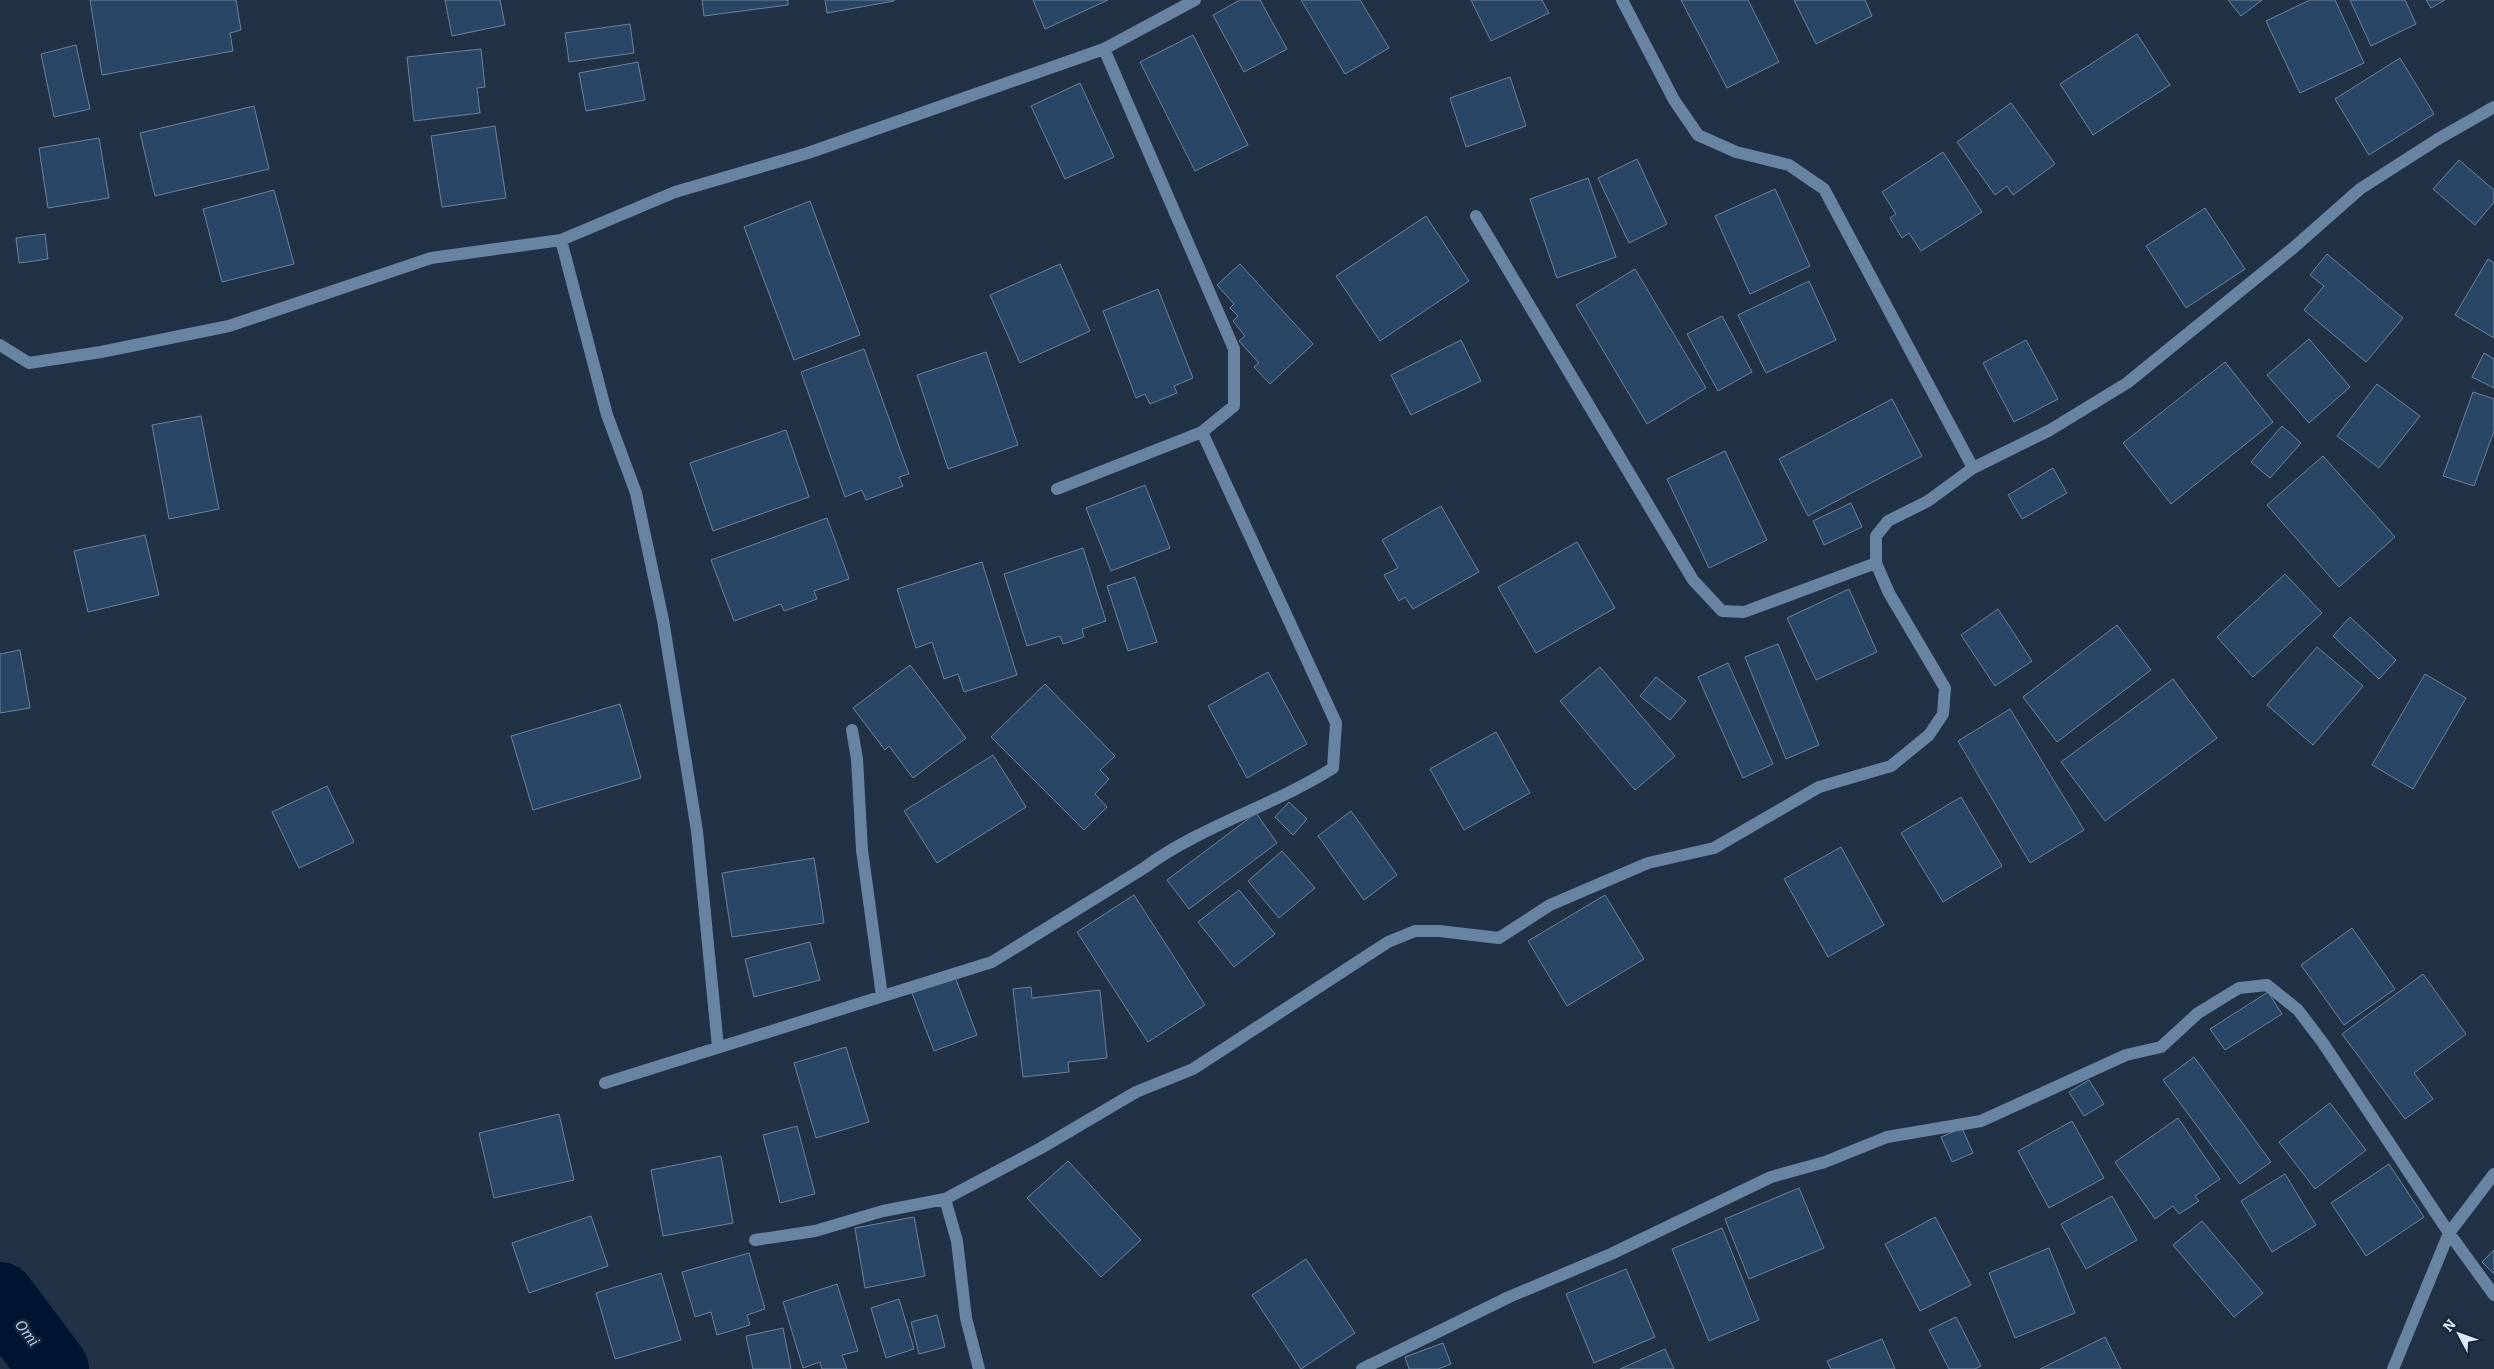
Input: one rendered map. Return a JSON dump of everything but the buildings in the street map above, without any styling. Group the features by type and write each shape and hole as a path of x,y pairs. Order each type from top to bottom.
{"street":[{"path":"0,345 29,363 100,352 229,326 431,258 562,240 674,192 808,153 1104,49 1195,0"},
{"path":"1622,0 1674,100 1698,135 1736,152 1789,166 1824,189 1973,468"},
{"path":"1057,489 1202,432 1234,406 1234,349 1104,49"},
{"path":"755,1240 815,1231 883,1211 944,1199 1041,1148 1136,1092 1193,1069 1388,942 1415,931 1440,931 1499,938 1550,905 1648,863 1714,848 1819,787 1891,766 1929,735 1943,714 1945,688 1888,593 1876,563 1876,536 1888,521 1928,501 1973,468 2050,430 2128,383 2292,249 2360,189 2438,139 2494,107"},
{"path":"1476,216 1693,580 1722,611 1744,612 1876,563"},
{"path":"562,240 607,415 636,493 663,620 697,831 718,1048"},
{"path":"605,1082 992,962 1144,868 1168,851 1301,788 1333,768 1336,723 1202,432"},
{"path":"852,730 857,759 862,850 882,996"},
{"path":"1362,1369 1510,1296 1611,1254 1771,1177 1825,1162 1888,1137 1981,1121 2126,1055 2161,1046 2198,1013 2239,988 2267,986 2298,1010 2323,1042 2449,1234 2494,1295"},
{"path":"2393,1369 2449,1234 2494,1174"},
{"path":"944,1199 957,1241 966,1318 980,1369"}],"waterway":[{"name":"Omi","path":"0,1297 54,1369"}]}
